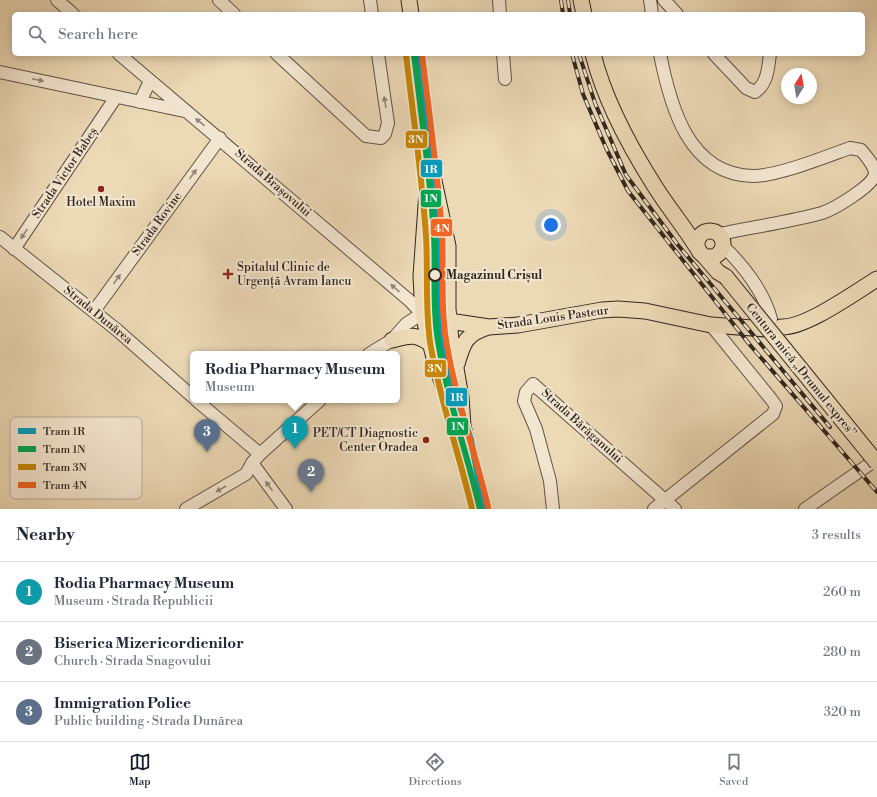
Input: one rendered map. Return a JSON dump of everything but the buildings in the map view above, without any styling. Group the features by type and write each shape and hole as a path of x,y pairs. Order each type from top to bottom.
{"main road":[{"path":"409,0 411,12"},
{"path":"582,0 584,12"},
{"path":"416,56 427,148 428,174 421,276 456,367 462,403 463,426 482,509"},
{"path":"594,56 603,85 636,153 655,186 678,217 693,228 703,232 698,238 713,249"},
{"path":"427,148 448,246 436,318 429,344 441,380 463,426"},
{"name":"Centura mică „Drumul expres”","path":"678,217 713,249 718,272 726,277 877,463"},
{"name":"Strada Louis Pasteur","path":"436,318 489,327 518,325 596,310 618,309 645,311 711,325 798,324 815,316 877,279"},
{"path":"456,367 465,341 471,334 489,327"},
{"path":"392,340 411,335 419,337 429,344"}],"street":[{"path":"57,0 71,12"},
{"path":"218,0 232,12"},
{"path":"370,0 372,12"},
{"path":"499,0 500,12"},
{"path":"650,0 652,12"},
{"path":"664,0 675,12"},
{"name":"Strada Brașovului","path":"121,56 220,138 410,301 436,318"},
{"path":"279,56 366,136 381,138 385,134 388,123 378,56"},
{"path":"503,56 505,79"},
{"path":"660,56 667,91 677,118 692,144 706,160 719,168 733,174 754,176 782,170 850,148 861,150 869,159 875,172 873,180 862,190 823,212 713,249"},
{"path":"716,56 746,88 755,92 762,87 767,77 770,56"},
{"path":"0,72 186,111"},
{"path":"140,102 150,81"},
{"name":"Strada Victor Babeș","path":"14,249 116,97"},
{"name":"Strada Rovine","path":"94,311 220,138"},
{"name":"Strada Dunărea","path":"0,237 94,311 190,394"},
{"path":"713,249 739,265 762,297 772,325"},
{"path":"373,351 392,340 406,324 436,318"},
{"path":"654,509 773,414 776,406 772,399 711,325"},
{"name":"Strada Bărăganului","path":"552,509 550,481 536,429 524,401 526,392 533,384 675,509"},
{"path":"199,403 256,458 286,509"},
{"path":"195,507 246,474 256,458 317,403"},
{"path":"813,507 877,459"}],"railway":[{"path":"561,0 563,12"},
{"path":"568,0 570,12"},
{"path":"573,56 583,94 606,148 628,191 750,345 877,492"},
{"path":"580,56 595,103 626,175 678,245 830,427"}],"tram line":[{"name":"3N","path":"406,56 424,213 427,249 430,342 444,405 472,509"},
{"name":"1N","path":"414,56 428,167 434,235 436,328 452,404 480,509"},
{"name":"1R","path":"418,56 438,229 438,287 441,338 447,367 471,440 484,509"},
{"name":"4N","path":"422,56 436,166 442,234 444,327 460,403 488,507"}],"place":[{"name":"Hotel Maxim","path":"101,189"},
{"name":"Spitalul Clinic de Urgență Avram Iancu","path":"228,274"},
{"name":"Magazinul Crișul","path":"435,275"},
{"name":"PET/CT Diagnostic Center Oradea","path":"426,440"},
{"name":"Rodia Pharmacy Museum","path":"295,449"},
{"name":"Immigration Police","path":"207,452"},
{"name":"Biserica Mizericordienilor","path":"311,492"}]}
